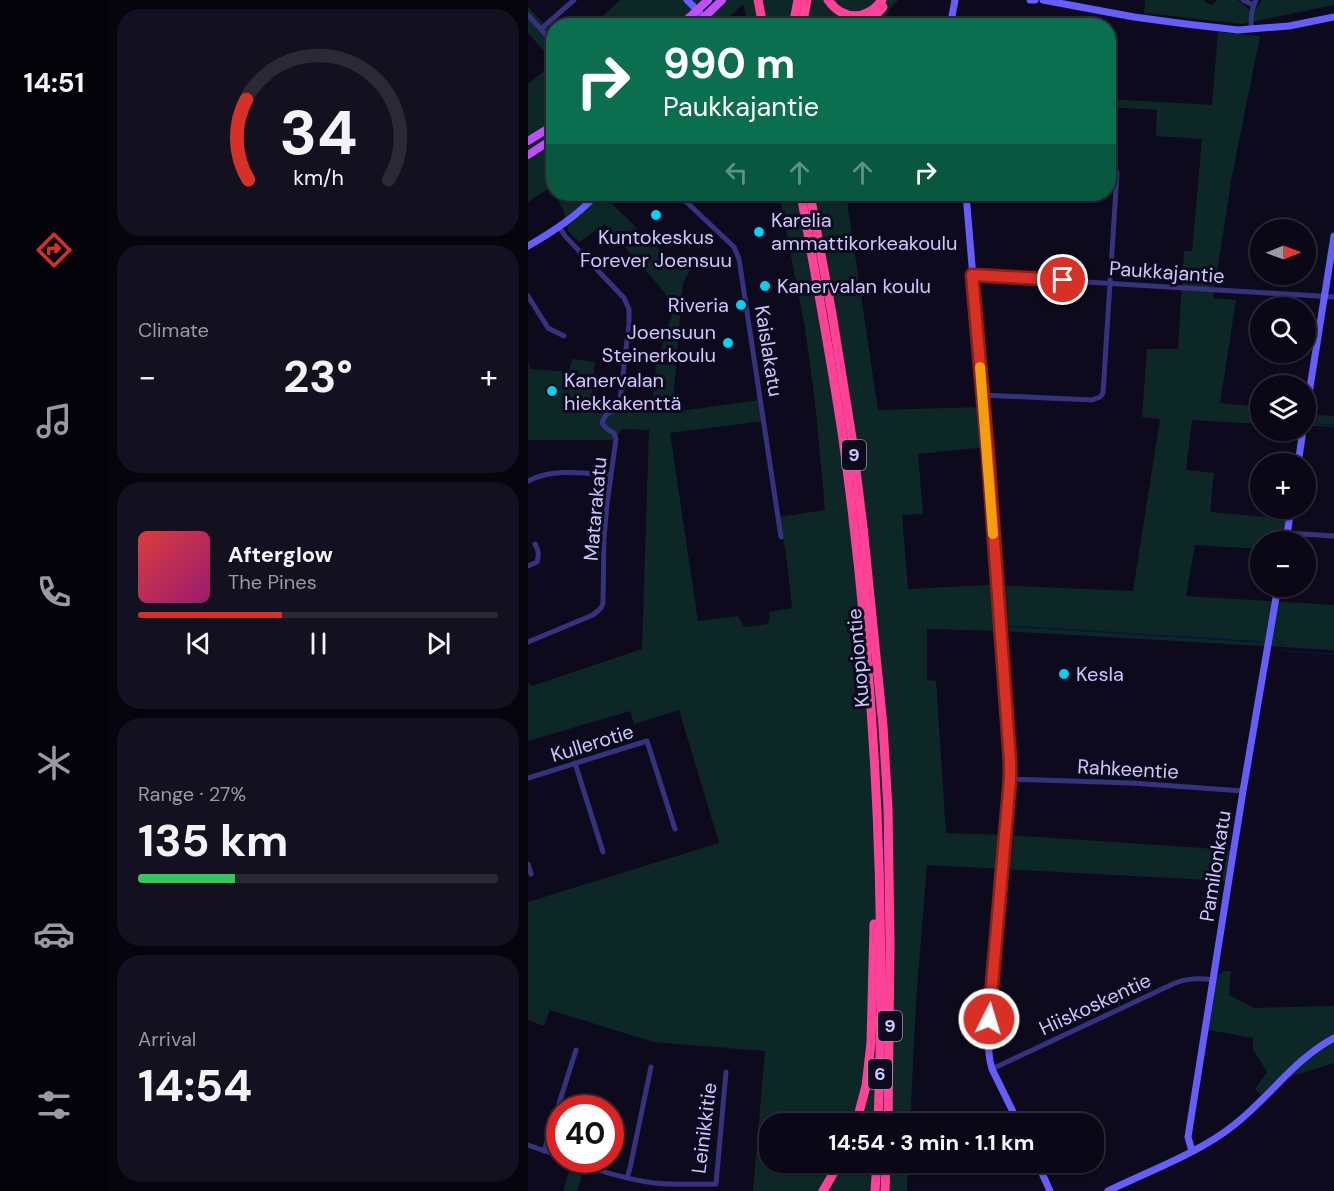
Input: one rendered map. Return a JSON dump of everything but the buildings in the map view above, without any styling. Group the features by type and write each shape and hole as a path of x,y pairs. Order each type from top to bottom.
{"highway":[{"path":"795,18 798,0"},
{"path":"804,18 807,0"},
{"path":"828,0 835,9 843,14 855,16 872,12 882,0"},
{"path":"875,18 887,0"},
{"path":"758,1 761,18"},
{"name":"Kuopiontie","path":"804,201 866,596"},
{"name":"Kuopiontie","path":"805,201 817,233 852,438 866,596 878,809 880,1024 878,1113"},
{"path":"817,201 820,222 817,233"},
{"name":"Kuopiontie","path":"867,616 883,726 888,809 889,1113"},
{"path":"859,1113 866,1086 871,1043 874,911 879,886"},
{"path":"823,1191 834,1173"},
{"path":"875,1191 876,1173"},
{"path":"885,1191 887,1173"},
{"path":"889,1173 890,1191"}],"main road":[{"path":"688,18 708,0"},
{"path":"704,17 722,0"},
{"path":"528,141 546,129"},
{"path":"528,155 546,143"}],"street":[{"path":"554,18 574,0"},
{"path":"687,0 704,17"},
{"path":"952,18 955,0"},
{"path":"1030,0 1035,0"},
{"path":"1043,0 1099,11 1239,30 1289,26 1334,17"},
{"path":"1243,0 1254,3 1251,29"},
{"path":"528,15 546,35"},
{"path":"541,29 546,25"},
{"path":"1116,170 1116,190"},
{"path":"528,246 560,228 591,201"},
{"name":"Kaislakatu","path":"685,201 734,247 740,259 781,537"},
{"path":"967,201 1010,779 987,1045 992,1069 1014,1113"},
{"path":"982,395 1092,400 1100,398 1104,389 1115,201"},
{"name":"Matarakatu","path":"528,642 593,615 603,603 604,537 616,439 614,433 602,423 604,417 616,408 620,400 629,324 629,309 624,298 560,228"},
{"path":"1312,375 1334,236"},
{"name":"Paukkajantie","path":"972,275 1334,297"},
{"path":"528,296 548,328 564,336"},
{"path":"528,481 536,477 562,473 611,475"},
{"path":"1316,535 1334,536"},
{"path":"528,566 537,562 538,549 535,544"},
{"name":"Pamilonkatu","path":"1192,1151 1188,1137 1276,597"},
{"name":"Kullerotie","path":"528,778 647,741 675,829"},
{"path":"575,764 603,852"},
{"name":"Rahkeentie","path":"1010,779 1132,783 1243,791"},
{"path":"528,864 531,874"},
{"name":"Hiiskoskentie","path":"992,1069 1174,982 1197,978 1214,980"},
{"path":"1108,1191 1218,1137 1237,1124 1306,1057 1334,1038"},
{"path":"528,1145 544,1151 576,1050"},
{"path":"627,1178 651,1067"},
{"name":"Leinikkitie","path":"609,1173 665,1184 716,1184 726,1072"},
{"path":"1042,1173 1049,1191"}],"green space":[{"path":"620,0 898,0 881,18 747,18 743,4 728,18 601,18"},
{"path":"1145,0 1204,0 1212,5 1217,0 1238,0 1253,13 1262,0 1334,0 1334,5 1242,24 1144,13"},
{"path":"528,7 546,26 546,53 528,33"},
{"path":"1218,32 1260,36 1232,176 1213,298 1236,300 1220,403 1250,406 1250,423 1192,420 1186,470 1214,473 1210,512 1250,516 1250,519 1288,519 1286,531 1250,531 1250,548 1195,545 1186,596 1334,605 1334,650 1001,631 927,629 927,680 936,681 946,833 1231,850 1227,881 927,865 916,1001 910,1113 760,1113 765,1051 654,1042 550,1010 544,1026 528,1020 528,902 719,843 679,710 634,724 630,711 528,741 528,683 532,686 642,649 649,430 622,429 614,440 528,440 528,363 531,369 569,372 572,359 595,362 591,405 652,408 656,365 672,314 665,293 605,224 579,242 568,231 564,212 558,201 609,201 681,271 691,268 683,283 672,412 761,400 764,421 670,433 698,621 738,616 744,627 768,624 770,612 792,608 779,517 825,510 815,401 805,328 780,201 847,201 878,410 983,407 986,447 918,454 923,514 902,515 908,589 990,585 1133,591 1160,419 1142,417 1147,349 1178,349 1184,251 1192,251 1202,139 1156,136 1157,110 1116,107 1116,99 1212,105"},
{"path":"546,70 546,190 528,202 528,84"},
{"path":"1316,415 1334,416 1334,427 1316,426"},
{"path":"1223,971 1231,971 1229,995 1254,1008 1334,1006 1334,1063 1274,1082 1261,1095 1255,1089 1267,1072 1253,1049 1253,1038 1203,1029 1211,982"},
{"path":"759,1121 759,1173 908,1173 907,1191 753,1191"},
{"path":"569,1173 583,1173 577,1191 563,1191"}],"waterway":[{"path":"1317,424 1334,425"},
{"path":"1009,626 1262,642"},
{"path":"1279,642 1282,642 1283,651 1334,654"}],"slow traffic":[{"path":"980,367 993,534"}],"place":[{"name":"Kuntokeskus Forever Joensuu","path":"656,215"},
{"name":"Karelia ammattikorkeakoulu","path":"759,232"},
{"name":"Kanervalan koulu","path":"765,286"},
{"name":"Riveria","path":"741,305"},
{"name":"Joensuun Steinerkoulu","path":"728,343"},
{"name":"Kanervalan hiekkakenttä","path":"552,391"},
{"name":"Kesla","path":"1064,674"}],"route":[{"path":"989,1019 1010,761 988,456 972,275 1063,280"}]}
